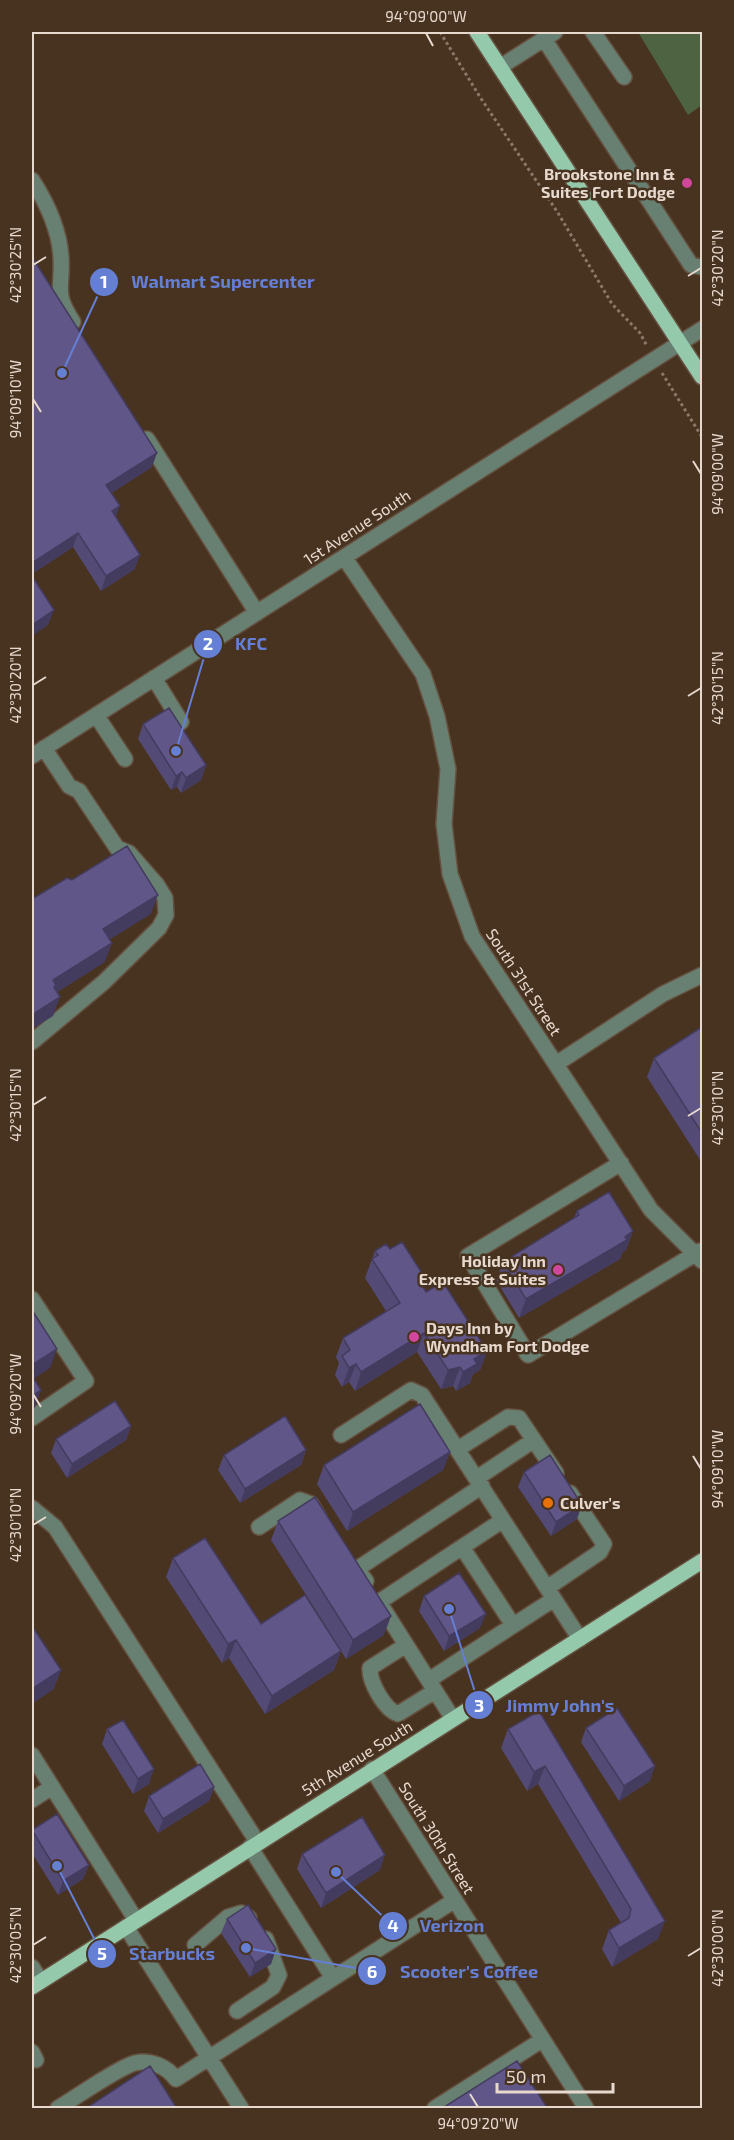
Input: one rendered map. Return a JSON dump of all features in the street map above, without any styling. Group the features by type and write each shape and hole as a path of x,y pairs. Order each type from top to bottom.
{"main road":[{"path":"477,32 702,377"},
{"name":"5th Avenue South","path":"36,1984 702,1562"}],"street":[{"path":"592,32 624,77"},
{"path":"500,67 550,35 691,265 702,267"},
{"path":"32,180 47,204 61,256 60,300 79,331"},
{"name":"1st Avenue South","path":"38,752 702,329"},
{"path":"135,422 257,613"},
{"name":"South 31st Street","path":"344,557 423,674 437,716 448,769 444,824 450,874 472,936 651,1210 700,1255"},
{"path":"154,678 181,722"},
{"path":"96,715 125,759"},
{"path":"32,1042 104,982 159,928 166,915 165,898 146,869 129,853 117,848 79,791 69,786 38,752"},
{"path":"556,1064 663,994 702,975"},
{"path":"621,1164 468,1256 528,1355 700,1255"},
{"path":"32,1299 86,1381 32,1418"},
{"path":"341,1435 411,1390 422,1395 580,1639"},
{"path":"406,1645 370,1668 369,1677 391,1712 398,1714 513,1625 600,1552 604,1544 519,1418 508,1417 458,1449"},
{"path":"453,1719 353,1565 479,1482 534,1440"},
{"path":"259,1527 300,1500 311,1504 329,1534"},
{"path":"32,1508 55,1527 254,1845 333,1978"},
{"path":"379,1602 503,1520"},
{"path":"462,1547 513,1625"},
{"path":"32,1755 208,2057 241,2109"},
{"name":"South 30th Street","path":"372,1769 586,2109"},
{"path":"32,1800 52,1787"},
{"path":"58,2109 134,2063 151,2062 169,2071 176,2079 455,1900"},
{"path":"195,1945 221,1923 241,1913 265,1938 279,1975 273,1987 237,2011"},
{"path":"32,1967 36,1984"},
{"path":"435,2109 542,2040"}],"path":[{"path":"440,32 480,97 558,213 612,304 640,333 702,437"}],"green space":[{"path":"638,32 702,32 702,105 688,115"}],"building":[{"path":"32,257 157,453 106,485 120,506 112,511 140,555 106,576 78,533 32,563"},
{"path":"32,576 54,610 32,625"},
{"path":"169,708 206,765 186,778 182,772 176,776 143,724"},
{"path":"127,846 158,895 103,929 112,943 53,980 60,997 32,1015 32,899 67,878 72,880"},
{"path":"702,1027 702,1133 654,1058"},
{"name":"Holiday Inn Express & Suites","path":"609,1192 633,1231 625,1237 627,1240 526,1299 503,1262 579,1215 577,1211"},
{"name":"Days Inn by Wyndham Fort Dodge","path":"402,1242 425,1278 420,1282 426,1292 443,1282 487,1351 474,1359 477,1364 463,1372 460,1367 448,1370 424,1333 361,1372 356,1364 349,1368 342,1356 350,1350 343,1338 400,1303 372,1259 378,1255 375,1251 386,1244 390,1249"},
{"path":"32,1310 57,1349 32,1365"},
{"path":"32,1376 41,1390 32,1396"},
{"path":"115,1401 131,1426 72,1464 56,1439"},
{"path":"420,1404 450,1452 353,1512 324,1465"},
{"path":"285,1416 306,1450 245,1489 224,1455"},
{"path":"550,1455 582,1505 556,1522 524,1472"},
{"path":"315,1497 391,1616 353,1640 278,1521"},
{"path":"205,1538 261,1624 305,1595 341,1651 272,1696 236,1640 228,1644 173,1558"},
{"path":"459,1573 486,1614 449,1636 424,1596"},
{"path":"32,1626 61,1670 32,1689"},
{"path":"617,1708 655,1766 624,1786 586,1728"},
{"path":"539,1711 665,1921 619,1948 609,1930 629,1918 631,1909 545,1766 534,1772 508,1729"},
{"path":"123,1720 154,1769 138,1779 107,1729"},
{"path":"200,1764 214,1787 163,1819 149,1796"},
{"path":"57,1814 89,1865 63,1881 32,1830"},
{"path":"362,1817 385,1855 326,1893 302,1854"},
{"path":"248,1905 276,1949 255,1963 227,1919"},
{"path":"517,2061 548,2109 441,2109"},
{"path":"150,2066 176,2107 173,2109 85,2109"}],"place":[{"name":"Brookstone Inn & Suites Fort Dodge","path":"687,183"},
{"name":"Walmart Supercenter","path":"62,373"},
{"name":"KFC","path":"176,751"},
{"name":"Holiday Inn Express & Suites","path":"558,1270"},
{"name":"Days Inn by Wyndham Fort Dodge","path":"414,1337"},
{"name":"Culver's","path":"548,1503"},
{"name":"Jimmy John's","path":"449,1609"},
{"name":"Starbucks","path":"57,1866"},
{"name":"Verizon","path":"336,1872"},
{"name":"Scooter's Coffee","path":"246,1948"}]}
